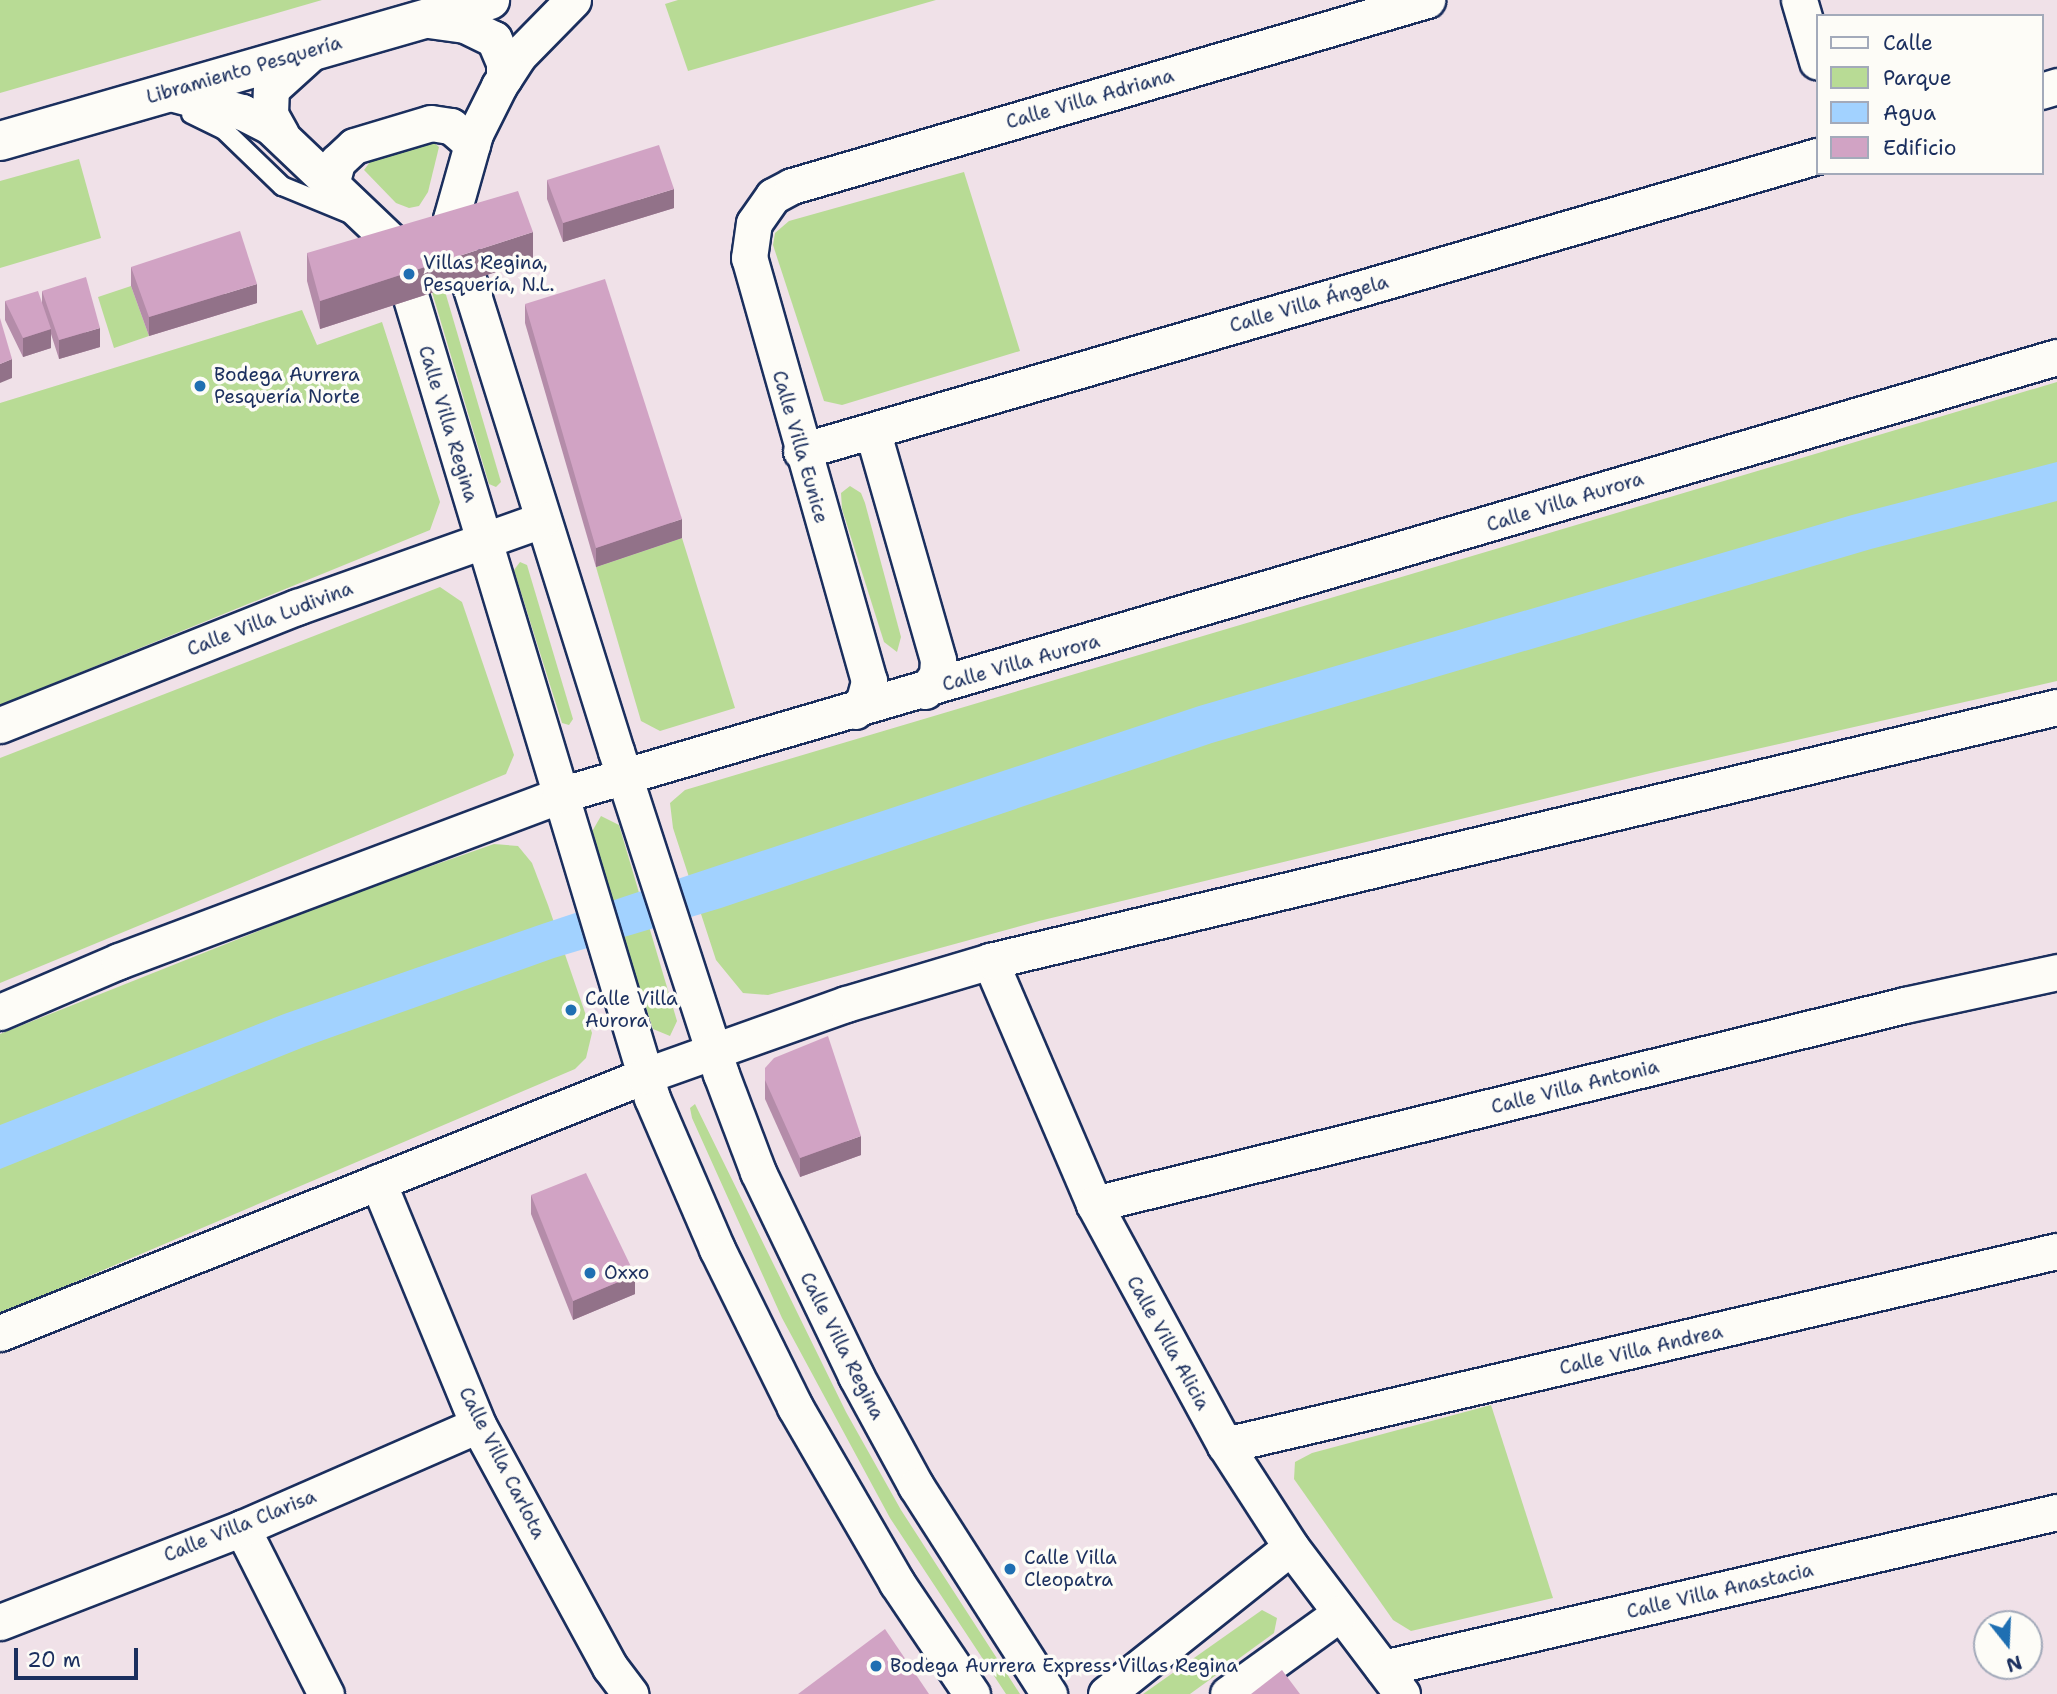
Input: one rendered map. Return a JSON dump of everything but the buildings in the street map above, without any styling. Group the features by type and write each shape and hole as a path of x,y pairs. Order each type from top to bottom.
{"main road":[{"name":"Libramiento Pesquería","path":"0,141 117,116 169,101 328,46 489,0"}],"street":[{"name":"Calle Villa Regina","path":"573,0 519,55 504,78 472,144 461,182 453,231 542,520 593,786 584,872 620,989 679,1063 758,1172 856,1376 953,1549 1049,1694"},
{"name":"Calle Villa Adriana","path":"761,212 773,196 792,186 1427,0"},
{"path":"1800,0 1815,54"},
{"path":"421,19 465,25 494,39 504,62 504,78"},
{"path":"281,134 270,114 271,89 304,56 328,46"},
{"name":"Calle Villa Regina","path":"169,101 242,112 281,134 389,236 483,540 593,786 652,854 688,971 679,1063 717,1249 801,1418 897,1583 972,1694"},
{"path":"332,181 337,162 354,146 431,123 451,126 472,144"},
{"name":"Calle Villa Ángela","path":"801,451 873,433 1815,157"},
{"path":"363,211 394,230 428,226 443,215 461,182"},
{"name":"Calle Villa Eunice","path":"761,212 749,258 801,451 862,696"},
{"name":"Calle Villa Aurora","path":"0,1012 120,961 593,786 862,696 922,683 967,678 2057,357"},
{"path":"873,433 922,683"},
{"name":"Calle Villa Ludivina","path":"0,725 297,607 542,520"},
{"path":"0,1333 679,1063 990,961 2057,707"},
{"name":"Calle Villa Alicia","path":"990,961 1044,1097 1094,1204 1225,1445 1290,1547 1392,1681"},
{"name":"Calle Villa Antonia","path":"1094,1204 1905,1005 2057,972"},
{"name":"Calle Villa Carlota","path":"378,1182 478,1425 610,1667 630,1694"},
{"name":"Calle Villa Andrea","path":"1225,1445 2057,1251"},
{"name":"Calle Villa Clarisa","path":"0,1622 242,1528 478,1425"},
{"name":"Calle Villa Anastacia","path":"1392,1681 2057,1511"},
{"path":"242,1528 326,1694"},
{"path":"1106,1694 1290,1547"},
{"path":"1228,1694 1339,1614"}],"lane":[{"path":"169,101 207,118 282,186 389,236"}],"green space":[{"path":"0,0 322,0 0,93"},
{"path":"678,0 936,0 688,71 665,4"},
{"path":"433,142 439,147 428,192 419,206 409,208 396,203 364,170 370,162"},
{"path":"79,159 101,238 0,268 0,181"},
{"path":"964,172 1020,351 842,405 824,401 773,245 775,233 789,221"},
{"path":"131,286 149,336 114,348 98,297"},
{"path":"444,288 501,482 496,487 489,484 432,292"},
{"path":"302,310 317,345 382,322 440,502 430,530 0,705 0,403"},
{"path":"2057,382 2057,681 1655,772 1039,921 768,995 743,993 716,960 673,828 670,803 685,790"},
{"path":"850,486 861,493 865,503 901,637 897,652 884,642 842,509 841,493"},
{"path":"682,538 735,708 660,731 641,721 596,567"},
{"path":"520,562 527,565 573,719 569,725 562,723 514,570"},
{"path":"440,587 462,602 514,755 506,774 0,983 0,758"},
{"path":"601,816 619,825 677,1021 670,1036 653,1029 590,835"},
{"path":"494,844 518,846 532,863 548,905 592,1033 586,1058 575,1069 0,1314 0,1034 346,896"},
{"path":"695,1104 846,1412 901,1510 1020,1694 1006,1694 890,1518 782,1318 692,1118 690,1108"},
{"path":"1491,1405 1553,1598 1411,1631 1393,1620 1294,1479 1295,1462 1312,1453"},
{"path":"1262,1610 1277,1618 1274,1633 1190,1694 1143,1694"}],"water":[{"path":"2057,462 2057,501 1871,549 1212,743 721,908 554,958 304,1047 0,1169 0,1125 284,1014 542,924 1199,706 1852,515"}],"place":[{"name":"Villas Regina, Pesquería, N.L.","path":"409,274"},
{"name":"Bodega Aurrera Pesquería Norte","path":"200,386"},
{"name":"Calle Villa Aurora","path":"571,1010"},
{"name":"Oxxo","path":"590,1273"},
{"name":"Calle Villa Cleopatra","path":"1010,1569"},
{"name":"Bodega Aurrera Express Villas Regina","path":"876,1666"}]}
